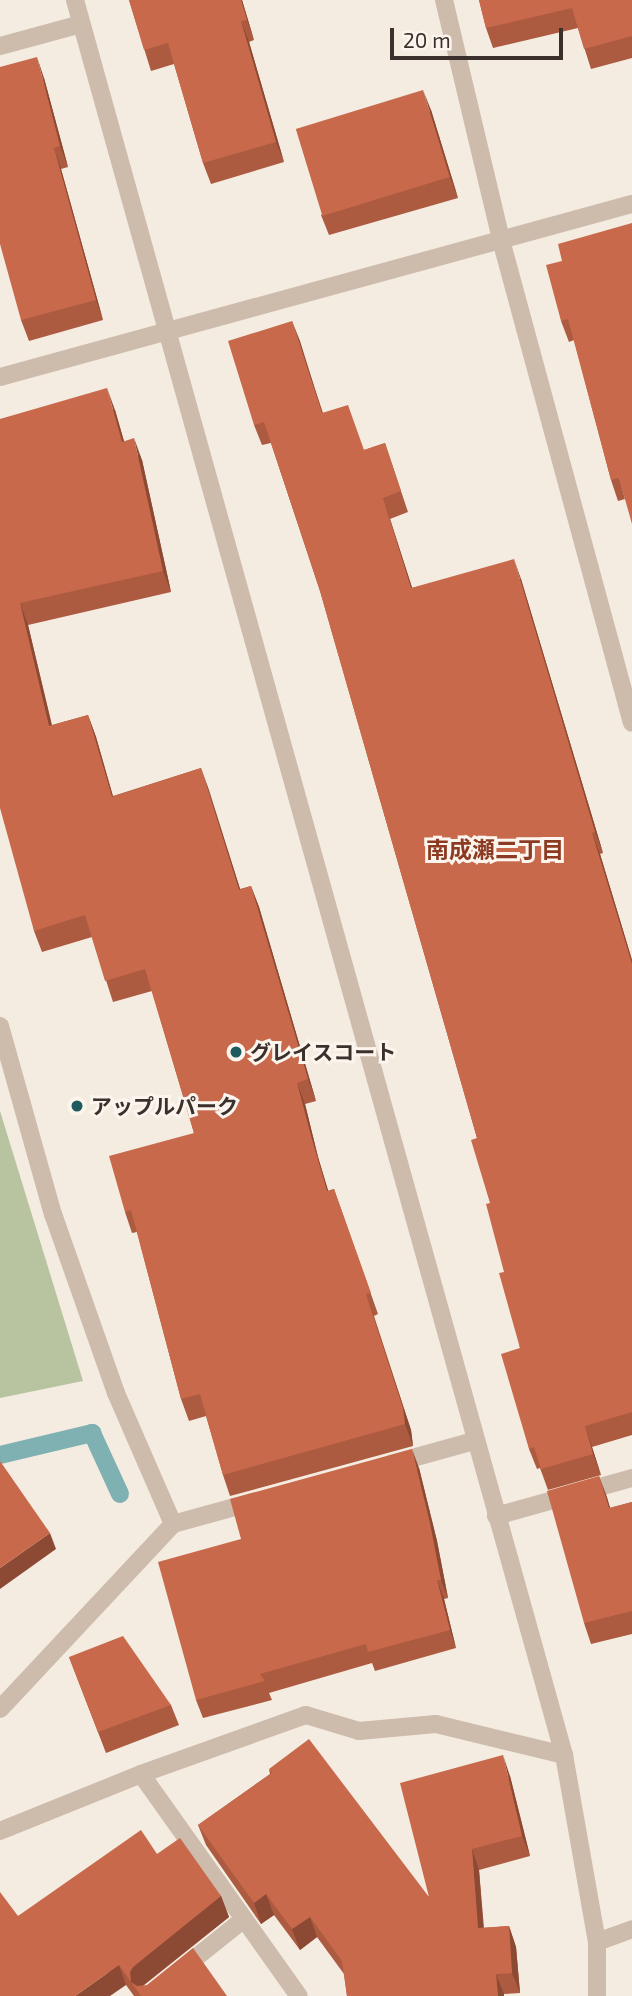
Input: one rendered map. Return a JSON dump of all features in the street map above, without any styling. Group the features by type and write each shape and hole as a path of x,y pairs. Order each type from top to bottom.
{"street":[{"path":"75,0 474,1441 564,1755 597,1942 597,1996"},
{"path":"444,0 501,240 632,723"},
{"path":"0,46 81,24"},
{"path":"0,377 632,204"},
{"path":"0,1026 53,1214 116,1394 173,1524"},
{"path":"369,1470 474,1441"},
{"path":"496,1516 632,1478"},
{"path":"0,1709 173,1524 265,1499"},
{"path":"0,1831 141,1774 306,1715 359,1731 436,1724 564,1755"},
{"path":"141,1774 299,1996"},
{"path":"148,1996 244,1919"},
{"path":"597,1942 632,1929"}],"green space":[{"path":"0,1111 83,1381 0,1398"}],"building":[{"path":"129,0 241,0 247,20 241,21 276,142 203,163 168,43 144,50"},
{"path":"479,0 632,0 632,36 584,49 572,8 486,28"},
{"path":"37,57 60,146 54,148 96,300 21,320 0,244 0,67"},
{"path":"423,90 450,177 322,216 296,129"},
{"path":"632,223 632,524 619,478 611,480 568,319 561,321 546,265 562,261 558,244"},
{"path":"292,321 322,413 348,405 364,450 385,443 401,491 383,498 411,588 514,559 632,964 632,1412 585,1426 593,1454 541,1469 534,1447 529,1449 501,1354 520,1348 499,1273 504,1272 486,1204 490,1203 471,1140 477,1138 320,591 264,422 254,425 228,341"},
{"path":"107,388 122,442 134,438 163,571 20,603 49,726 88,715 112,797 201,768 239,890 251,886 308,1079 297,1083 311,1136 327,1191 334,1189 371,1293 366,1294 403,1408 405,1424 223,1475 200,1394 181,1399 131,1210 125,1212 109,1156 194,1133 145,969 105,981 85,915 34,931 0,808 0,419"},
{"path":"412,1449 441,1580 437,1580 450,1630 368,1652 366,1644 260,1674 265,1681 196,1700 158,1562 241,1539 230,1499"},
{"path":"0,1461 50,1533 0,1568"},
{"path":"599,1476 609,1508 632,1502 632,1611 584,1623 547,1491"},
{"path":"123,1636 171,1705 98,1732 69,1657"},
{"path":"309,1739 429,1897 400,1783 503,1755 522,1836 472,1849 478,1928 509,1926 512,1973 496,1974 498,1996 347,1996 342,1961 310,1917 292,1929 266,1894 254,1903 198,1825 272,1773 269,1769"},
{"path":"141,1830 157,1854 180,1838 221,1896 133,1967 130,1972 131,1982 119,1965 75,1996 0,1996 0,1892 18,1916"},
{"path":"193,1948 227,1996 141,1996 131,1982 137,1986 147,1985"}],"waterway":[{"path":"0,1455 92,1433 120,1494"}],"place":[{"name":"グレイスコート","path":"236,1052"},
{"name":"アップルパーク","path":"77,1106"}],"district":[{"name":"南成瀬二丁目","path":"495,849"}]}
